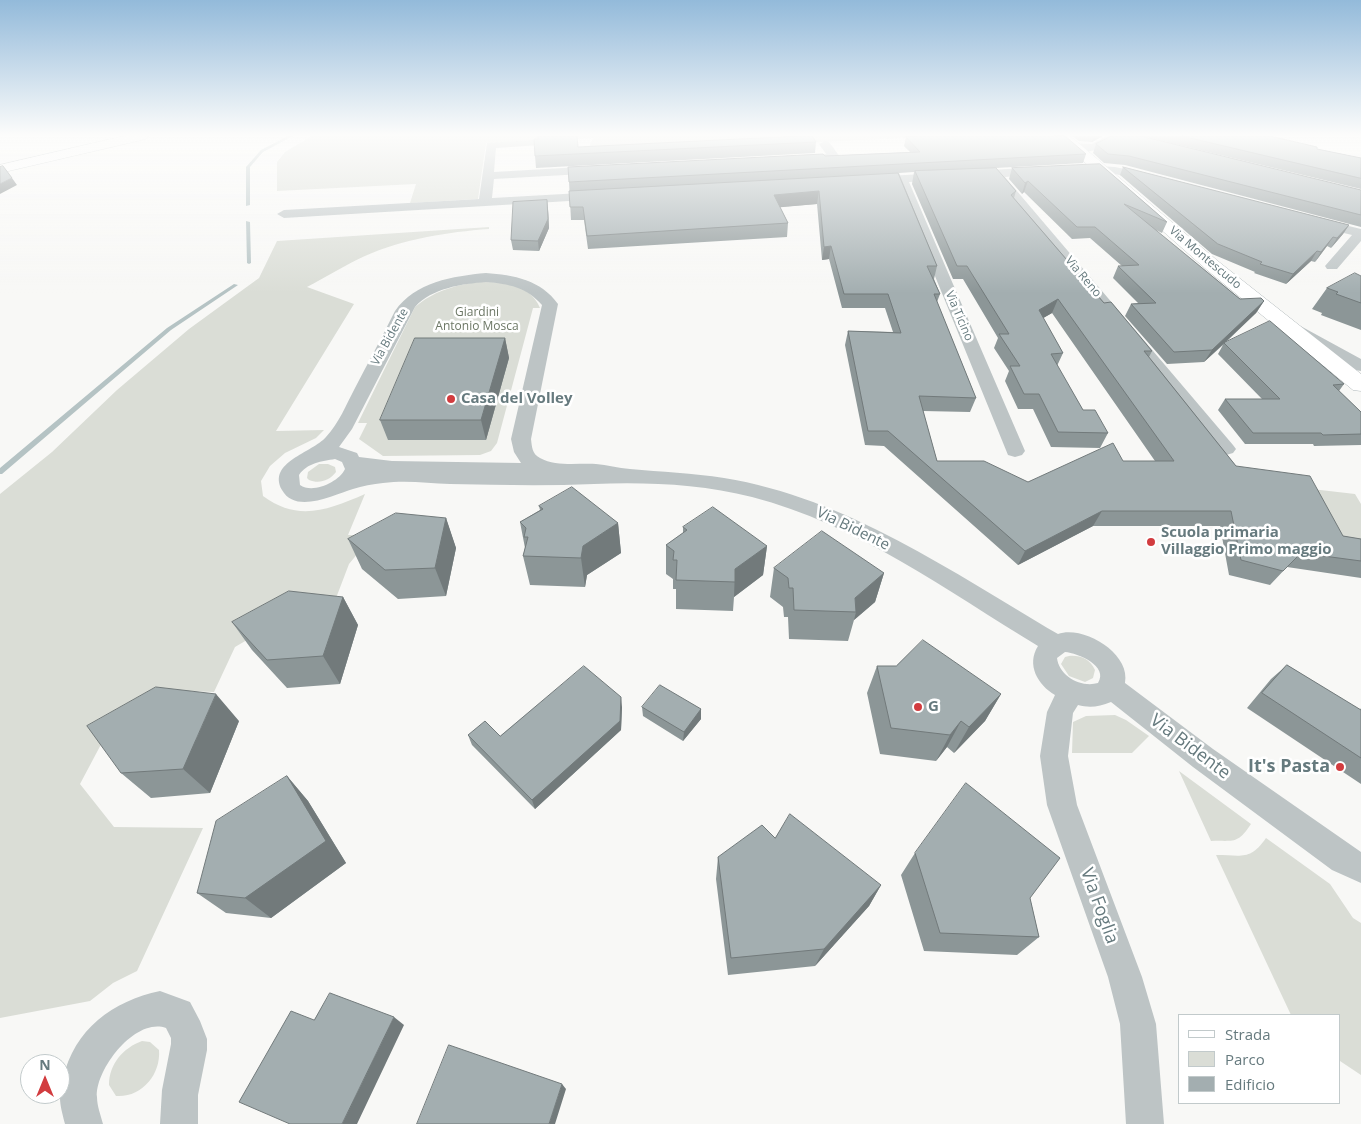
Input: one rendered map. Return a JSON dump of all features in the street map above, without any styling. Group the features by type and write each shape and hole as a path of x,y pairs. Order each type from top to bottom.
{"street":[{"path":"485,202 487,188"},
{"name":"Via Ticino","path":"906,188 1016,452"},
{"name":"Via Reno","path":"1008,188 1226,449"},
{"name":"Via Montescudo","path":"1124,188 1280,320 1361,385"},
{"path":"284,214 614,196"},
{"path":"1304,218 1361,233 1332,266"},
{"name":"Via Bidente","path":"318,455 331,444 343,429 403,311 414,299 435,287 458,280 508,279 522,282 535,288 545,295 550,304 521,439 522,452 529,461 550,469"},
{"name":"Via Montescudo","path":"1280,320 1361,366"},
{"name":"Via Bidente","path":"630,476 567,479 385,476 346,483 325,493 313,495 294,490 289,485 288,478 292,471 303,461 318,455 337,453 345,455 354,463 392,468 597,471 630,476 700,480 758,492 810,508 877,540 960,586 1054,644"},
{"path":"346,483 355,469 354,463"},
{"path":"1072,642 1082,644 1100,654 1113,671 1114,680 1111,687 1105,693 1095,696 1083,696 1071,692 1057,683 1047,671 1045,655 1048,649 1054,644 1072,642"},
{"name":"Via Bidente","path":"1111,687 1203,758 1355,868"},
{"name":"Via Foglia","path":"1071,692 1060,712 1054,756 1062,805 1125,977 1138,1024 1146,1124"},
{"path":"84,1124 80,1115 77,1093 82,1073 94,1051 107,1033 125,1019 142,1011 162,1009 174,1013 184,1022 189,1035 188,1054 179,1101 179,1124"}],"green space":[{"path":"277,188 328,188 277,191"},
{"path":"415,188 480,188 478,199 410,203"},
{"path":"489,227 489,229 442,234 395,245 358,260 307,287 354,304 276,431 324,430 316,438 285,453 270,466 261,481 263,496 288,509 313,511 326,509 365,494 348,535 373,535 349,564 333,606 310,603 235,647 214,692 187,691 106,735 80,784 114,827 203,828 137,971 113,983 90,1001 0,1018 0,494 52,452 117,390 189,329 259,278 277,241"},
{"name":"Giardini Antonio Mosca","path":"477,282 505,284 522,289 529,293 540,308 533,308 497,443 491,451 480,455 383,456 359,439 367,423 358,423 415,307 422,301 444,290"},
{"path":"319,464 328,464 335,467 336,472 324,481 316,482 309,480 307,478 308,472"},
{"path":"1303,488 1355,494 1361,504 1361,546 1332,542"},
{"path":"1077,656 1087,660 1095,670 1093,678 1085,682 1069,676 1061,664 1065,657"},
{"path":"1115,715 1126,720 1149,736 1132,753 1072,753 1073,722 1086,716"},
{"path":"1179,771 1251,824 1242,835 1230,841 1211,841"},
{"path":"1266,838 1330,884 1353,918 1361,923 1361,1075 1341,1062 1341,1014 1291,1014 1216,855 1245,855 1260,845"},
{"path":"142,1041 150,1042 159,1050 157,1068 148,1083 141,1089 125,1096 116,1096 109,1085 111,1070 123,1052"}],"building":[{"path":"616,188 904,188 937,266 927,266 940,294 934,294 976,398 919,396 937,461 984,461 1028,482 1113,443 1123,461 1174,461 1058,299 1039,310 1063,353 1051,354 1083,410 1095,410 1108,433 1058,432 1039,394 1024,394 1010,366 1020,366 999,334 1009,334 967,266 957,266 923,188 1014,188 1016,191 1011,195 1104,303 1111,302 1152,351 1144,351 1236,466 1310,476 1343,536 1361,539 1361,561 1301,553 1283,571 1241,560 1231,511 1102,511 1025,551 888,431 868,431 848,331 901,333 888,294 844,294 831,246 824,247 819,191 774,195 788,223 587,236 583,207 570,207 569,191"},
{"path":"1036,188 1128,188 1167,222 1124,204 1240,299 1261,298 1264,301 1212,350 1174,352 1131,304 1156,303 1118,266 1139,265 1095,227 1077,227"},
{"path":"1149,188 1207,188 1349,225 1337,238 1333,237 1321,252 1317,251 1293,274 1260,264 1262,262 1218,244"},
{"path":"1257,188 1361,190 1361,215"},
{"path":"547,200 548,219 538,241 511,240 513,202"},
{"path":"1355,273 1361,276 1361,303 1336,294 1338,292 1327,288"},
{"path":"1270,321 1344,384 1333,385 1361,412 1361,434 1253,433 1225,399 1280,399 1224,343"},
{"name":"Casa del Volley","path":"415,338 505,338 481,420 380,420"},
{"path":"572,487 618,523 583,546 581,558 523,556 528,537 524,537 526,528 520,522 543,509 539,506"},
{"path":"713,507 767,546 735,569 735,582 676,580 677,560 673,560 674,551 666,545 687,530 683,527"},
{"path":"396,513 446,518 435,568 385,570 348,539"},
{"path":"822,531 884,573 855,598 856,612 794,610 793,588 789,588 788,578 774,568"},
{"path":"289,591 343,597 323,656 267,660 232,622"},
{"path":"923,640 1001,694 969,727 961,721 950,735 891,728 877,666 896,666"},
{"path":"1287,665 1361,710 1361,758 1262,693"},
{"path":"584,666 621,697 620,721 532,800 468,735 485,721 500,736"},
{"path":"660,685 701,709 684,732 642,707"},
{"path":"156,687 216,694 183,769 121,773 87,726"},
{"path":"287,776 326,841 245,898 197,893 216,821"},
{"path":"966,783 1060,858 1030,898 1039,937 940,933 915,853"},
{"path":"790,814 881,885 824,949 731,958 718,857 762,825 775,838"},
{"path":"330,993 394,1017 342,1124 290,1124 239,1102 291,1011 314,1020"},
{"path":"449,1045 562,1084 549,1124 417,1124"}],"waterway":[{"path":"248,188 248,205"},
{"path":"248,222 249,263"},
{"path":"0,472 169,329 236,285"}],"place":[{"name":"Casa del Volley","path":"451,399"},
{"name":"Scuola primaria Villaggio Primo maggio","path":"1151,542"},
{"name":"G","path":"918,707"},
{"name":"It's Pasta","path":"1340,767"}]}
